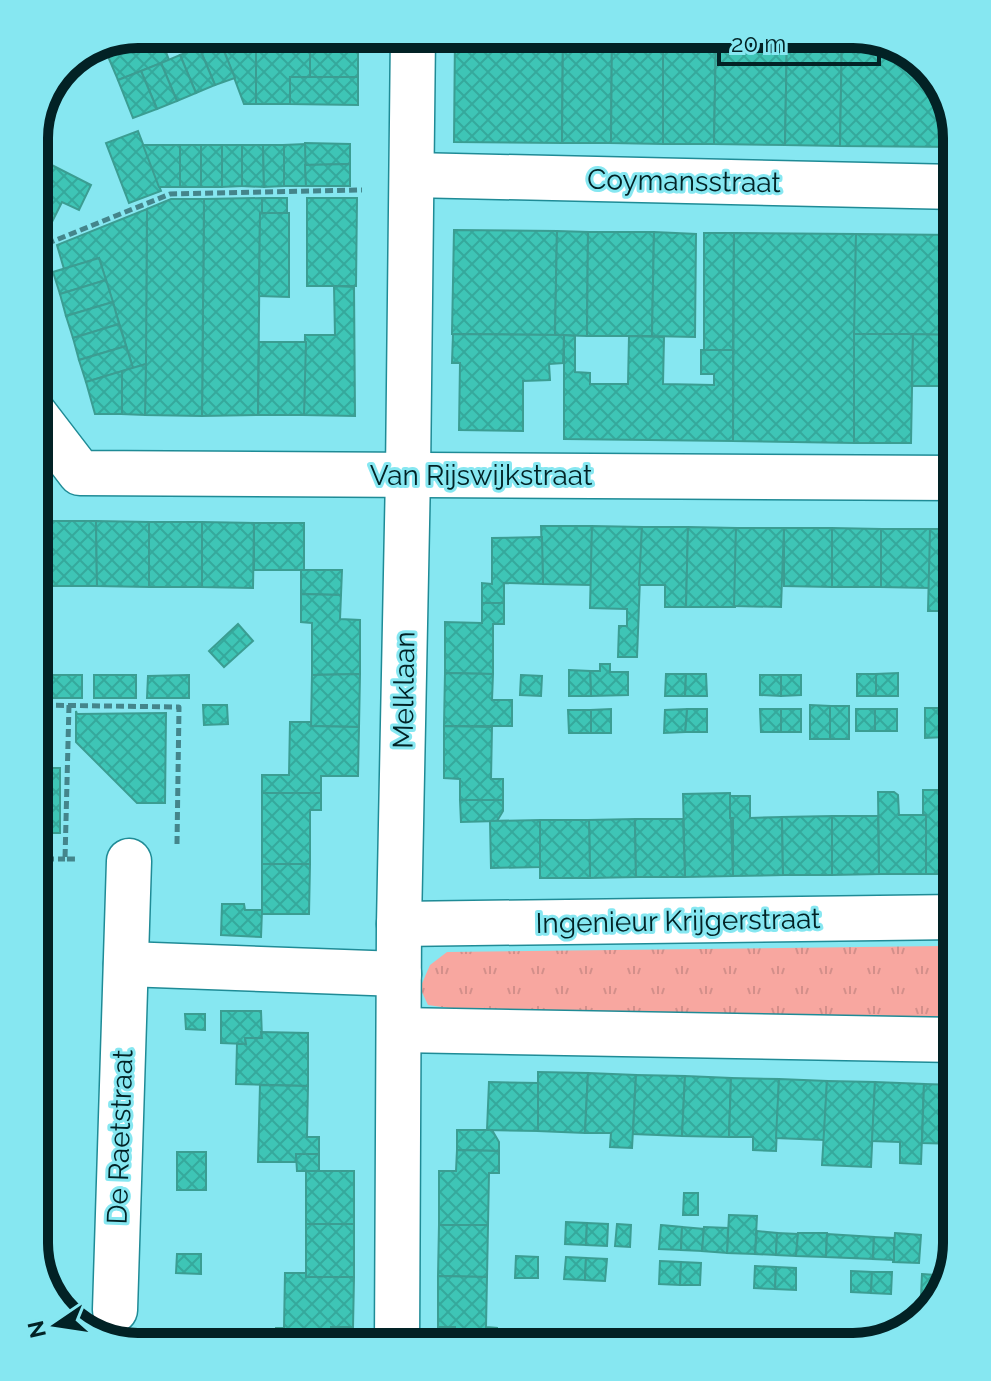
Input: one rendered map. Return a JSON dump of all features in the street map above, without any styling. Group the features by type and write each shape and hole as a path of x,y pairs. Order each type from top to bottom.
{"street":[{"name":"Melklaan","path":"397,1333 399,924 413,48"},
{"name":"Coymansstraat","path":"411,182 943,187"},
{"path":"48,431 80,473"},
{"name":"Van Rijswijkstraat","path":"80,473 943,478"},
{"name":"De Raetstraat","path":"115,1310 129,861"},
{"name":"Ingenieur Krijgerstraat","path":"399,924 943,917"},
{"path":"126,964 399,974"},
{"path":"399,1030 943,1040"}],"path":[{"path":"48,246 51,242 170,194 411,182"},
{"path":"48,482 80,473"},
{"path":"65,859 69,705"},
{"path":"48,859 129,861"}],"green space":[{"path":"941,946 943,1017 463,1010 428,1005 420,988 430,965 447,952"}],"building":[{"path":"138,48 164,48 169,60 118,80 107,54"},
{"path":"199,48 223,48 235,78 215,85"},
{"path":"199,48 215,85 196,93 180,55"},
{"path":"223,48 256,48 256,104 244,104"},
{"path":"256,48 310,48 310,77 290,77 290,104 256,104"},
{"path":"310,48 358,48 358,77 310,77"},
{"path":"455,48 563,48 562,143 454,142"},
{"path":"563,48 612,48 611,143 562,143"},
{"path":"612,48 663,48 663,144 611,143"},
{"path":"663,48 716,48 714,144 663,144"},
{"path":"716,48 787,48 785,145 714,144"},
{"path":"787,48 842,48 840,146 785,145"},
{"path":"842,48 871,50 893,57 921,78 940,114 943,147 840,146"},
{"path":"180,55 196,93 177,101 161,63"},
{"path":"161,63 177,101 157,109 141,71"},
{"path":"141,71 157,109 133,118 118,80"},
{"path":"290,77 358,77 358,105 290,104"},
{"path":"138,131 161,191 129,203 106,143"},
{"path":"305,143 350,144 350,164 305,165"},
{"path":"305,144 306,186 284,186 284,145"},
{"path":"143,145 180,145 180,187 159,187"},
{"path":"180,145 201,145 201,187 180,187"},
{"path":"201,145 222,145 222,187 201,187"},
{"path":"222,145 242,145 242,186 222,187"},
{"path":"242,145 263,145 264,187 242,186"},
{"path":"263,145 284,145 284,186 264,187"},
{"path":"48,163 91,185 79,210 62,202 48,230"},
{"path":"350,164 350,186 306,186 305,165"},
{"path":"262,198 258,415 202,416 204,199"},
{"path":"262,198 287,198 287,214 262,214"},
{"path":"307,198 357,198 356,286 307,286"},
{"path":"171,199 204,199 202,416 145,415 147,209"},
{"path":"147,209 146,364 133,368 99,258 64,269 57,245"},
{"path":"260,213 289,213 289,297 259,296"},
{"path":"454,230 557,231 555,335 452,334"},
{"path":"557,231 588,232 587,336 555,335"},
{"path":"588,232 654,232 652,336 587,336"},
{"path":"654,232 696,234 695,337 652,336"},
{"path":"704,233 734,233 733,350 704,350"},
{"path":"734,233 856,234 854,443 733,441"},
{"path":"856,234 943,235 943,335 854,334"},
{"path":"99,258 106,280 60,294 53,272"},
{"path":"106,280 113,302 66,316 60,294"},
{"path":"334,286 354,287 355,416 304,415 305,335 335,335"},
{"path":"113,302 119,324 73,338 66,316"},
{"path":"119,324 126,346 79,360 73,338"},
{"path":"453,334 564,335 563,363 549,364 550,380 523,381 523,431 459,430 460,363 452,363"},
{"path":"854,334 913,334 911,443 854,443"},
{"path":"913,334 943,335 943,386 912,386"},
{"path":"564,335 575,336 575,372 590,373 590,384 628,384 629,336 664,337 663,384 714,385 714,374 701,374 701,350 733,350 733,441 564,439"},
{"path":"259,342 306,342 304,415 258,415"},
{"path":"126,346 133,368 86,382 79,360"},
{"path":"146,364 145,415 122,414 122,371"},
{"path":"122,371 122,414 95,414 86,382"},
{"path":"48,521 96,521 97,586 48,586"},
{"path":"96,521 149,522 149,587 97,586"},
{"path":"149,522 202,522 202,587 149,587"},
{"path":"202,522 254,523 253,588 202,587"},
{"path":"254,523 304,523 304,570 254,570"},
{"path":"541,526 592,526 591,585 543,584"},
{"path":"592,526 642,527 637,657 618,657 619,626 627,626 627,609 590,608"},
{"path":"642,527 688,527 686,607 665,607 665,585 639,585"},
{"path":"688,527 736,528 735,607 686,607"},
{"path":"736,528 784,528 781,607 734,606"},
{"path":"784,528 832,528 832,587 784,586"},
{"path":"832,528 881,529 881,587 832,587"},
{"path":"881,529 930,529 930,588 881,587"},
{"path":"930,529 943,529 943,611 928,611"},
{"path":"542,537 543,584 504,583 504,603 482,603 482,583 492,584 492,538"},
{"path":"301,570 342,570 341,595 301,594"},
{"path":"301,594 341,595 340,619 360,620 360,674 312,675 312,623 301,622"},
{"path":"482,603 504,603 504,624 493,624 493,674 445,673 445,622 482,623"},
{"path":"238,624 253,641 224,667 209,651"},
{"path":"600,664 610,664 610,672 628,672 628,695 591,696 590,671 600,671"},
{"path":"569,670 590,671 591,696 569,696"},
{"path":"445,673 493,674 492,700 512,700 512,726 444,726"},
{"path":"898,673 898,696 876,696 876,674"},
{"path":"360,674 359,727 311,726 312,675"},
{"path":"666,674 686,674 685,696 665,696"},
{"path":"686,674 706,674 707,696 685,696"},
{"path":"857,674 876,674 876,696 857,696"},
{"path":"48,675 82,675 82,698 48,698"},
{"path":"94,675 136,675 136,698 94,698"},
{"path":"189,675 189,698 147,698 148,676"},
{"path":"521,675 542,676 541,696 520,695"},
{"path":"760,675 781,675 781,696 760,695"},
{"path":"781,675 801,675 801,695 781,696"},
{"path":"203,705 227,705 228,724 204,725"},
{"path":"810,705 830,706 830,739 810,739"},
{"path":"830,706 849,706 849,739 830,739"},
{"path":"925,708 943,708 943,737 925,738"},
{"path":"611,709 611,733 591,733 591,710"},
{"path":"687,709 707,709 707,732 685,732"},
{"path":"687,709 685,732 664,733 665,710"},
{"path":"760,709 781,709 781,732 761,732"},
{"path":"781,709 801,709 801,732 781,732"},
{"path":"856,709 875,709 875,731 856,731"},
{"path":"875,709 897,709 897,731 875,731"},
{"path":"568,710 591,710 591,733 569,733"},
{"path":"76,711 77,714 166,713 165,803 137,803 76,742"},
{"path":"290,722 311,722 311,726 359,727 358,776 321,776 321,793 262,793 262,775 289,775"},
{"path":"444,726 492,727 491,779 503,779 503,800 460,800 460,779 444,778"},
{"path":"48,768 60,768 60,833 48,833"},
{"path":"923,790 943,790 943,874 926,874 926,815 923,815"},
{"path":"878,792 898,795 899,815 926,815 926,874 879,874"},
{"path":"262,793 321,793 321,810 310,810 310,864 262,864"},
{"path":"730,793 733,876 685,877 683,794"},
{"path":"730,796 750,796 750,818 782,817 783,875 733,876"},
{"path":"460,800 503,800 503,811 497,821 461,822"},
{"path":"832,816 832,875 783,875 782,817"},
{"path":"832,816 878,816 879,874 832,875"},
{"path":"635,819 636,877 590,878 589,820"},
{"path":"635,819 683,819 685,877 636,877"},
{"path":"540,820 540,867 491,868 490,821"},
{"path":"540,820 589,820 590,878 540,878"},
{"path":"262,864 310,864 309,914 262,914"},
{"path":"222,904 244,904 245,910 262,910 261,937 221,935"},
{"path":"221,1011 261,1011 262,1038 245,1038 246,1044 221,1043"},
{"path":"185,1014 205,1014 205,1030 186,1029"},
{"path":"261,1032 308,1033 308,1086 236,1084 237,1044 246,1044 245,1038 262,1038"},
{"path":"538,1072 588,1073 585,1133 538,1131"},
{"path":"588,1073 636,1075 632,1148 610,1147 611,1133 585,1133"},
{"path":"636,1075 685,1076 682,1136 633,1134"},
{"path":"685,1076 731,1078 729,1137 682,1136"},
{"path":"731,1078 779,1079 776,1151 753,1150 753,1137 729,1137"},
{"path":"779,1079 827,1081 824,1140 776,1138"},
{"path":"827,1081 875,1082 871,1167 822,1165"},
{"path":"489,1082 538,1083 538,1131 487,1130"},
{"path":"875,1082 924,1084 921,1164 900,1163 900,1142 872,1141"},
{"path":"924,1084 943,1085 943,1144 922,1143"},
{"path":"260,1085 308,1086 307,1137 319,1137 319,1154 296,1154 296,1162 258,1162"},
{"path":"457,1130 492,1130 499,1142 499,1151 457,1150"},
{"path":"457,1150 499,1151 499,1173 489,1173 488,1225 439,1225 439,1171 456,1171"},
{"path":"177,1152 206,1152 206,1190 177,1190"},
{"path":"296,1154 319,1154 319,1171 297,1171"},
{"path":"306,1171 354,1171 354,1224 306,1224"},
{"path":"684,1193 698,1193 698,1215 683,1215"},
{"path":"729,1215 757,1216 755,1254 727,1253"},
{"path":"566,1222 587,1223 586,1245 565,1244"},
{"path":"587,1223 608,1224 607,1246 586,1245"},
{"path":"306,1224 354,1224 354,1277 306,1277"},
{"path":"617,1224 631,1225 630,1247 615,1246"},
{"path":"439,1225 488,1225 487,1277 438,1276"},
{"path":"661,1225 682,1227 681,1250 659,1249"},
{"path":"682,1227 704,1229 702,1251 681,1250"},
{"path":"704,1227 728,1228 727,1253 702,1251"},
{"path":"757,1231 777,1233 776,1255 755,1254"},
{"path":"777,1233 798,1234 796,1256 776,1255"},
{"path":"798,1233 827,1233 826,1257 796,1256"},
{"path":"895,1233 921,1235 919,1263 893,1262"},
{"path":"827,1234 874,1237 873,1259 826,1257"},
{"path":"874,1237 894,1238 894,1260 873,1259"},
{"path":"177,1254 201,1254 201,1274 176,1273"},
{"path":"516,1256 538,1257 538,1278 515,1278"},
{"path":"566,1257 586,1258 585,1280 564,1279"},
{"path":"586,1258 607,1259 605,1281 585,1280"},
{"path":"660,1261 681,1262 680,1285 659,1284"},
{"path":"681,1262 701,1263 700,1285 680,1285"},
{"path":"755,1266 776,1267 775,1289 754,1288"},
{"path":"776,1267 796,1268 796,1290 775,1289"},
{"path":"851,1271 872,1272 871,1293 851,1292"},
{"path":"872,1272 892,1272 891,1294 871,1293"},
{"path":"285,1273 306,1273 306,1277 354,1277 353,1327 331,1327 331,1333 276,1333 276,1328 284,1328"},
{"path":"922,1274 935,1275 926,1296 921,1296"},
{"path":"438,1276 487,1277 486,1327 497,1328 497,1333 455,1333 455,1327 438,1327"}]}
